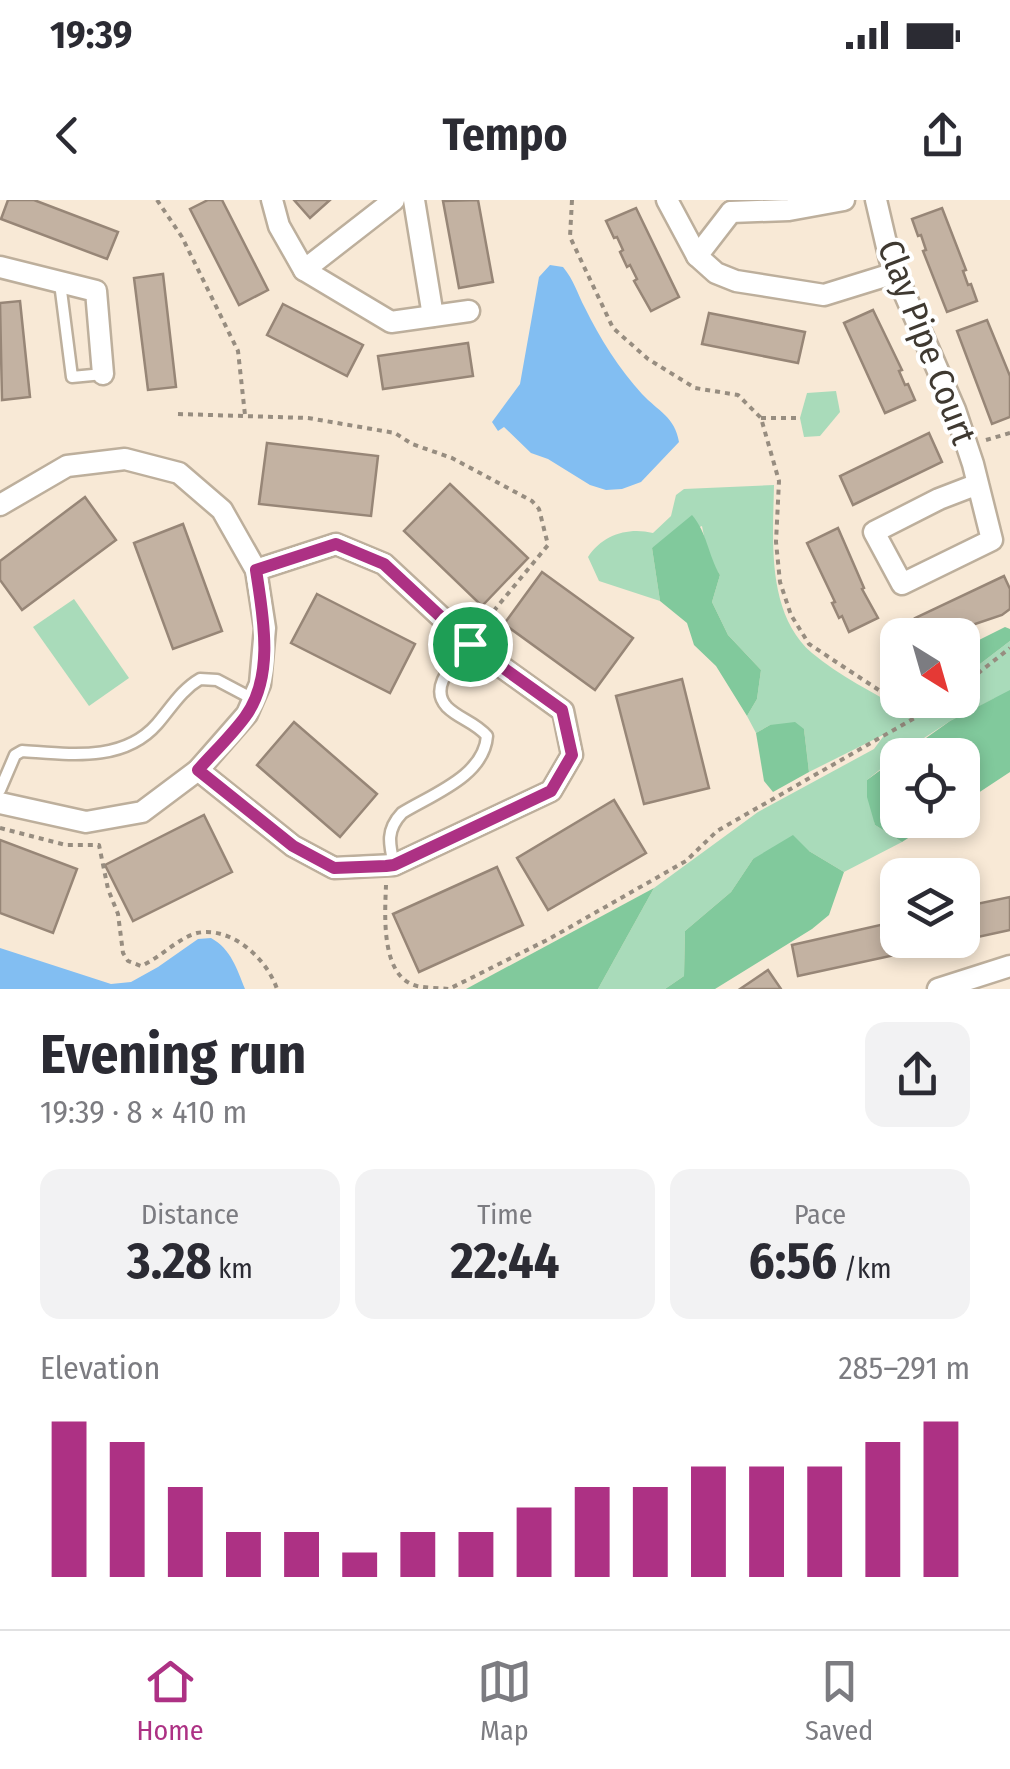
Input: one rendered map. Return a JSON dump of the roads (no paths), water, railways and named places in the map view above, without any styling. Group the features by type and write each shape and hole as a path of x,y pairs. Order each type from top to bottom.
{"street":[{"path":"272,200 279,226 304,270 391,322 469,311"},
{"path":"304,270 394,200"},
{"path":"414,200 433,316"},
{"path":"668,200 698,256 716,273 736,282 824,295 896,273"},
{"path":"698,256 727,206 789,210 844,200"},
{"name":"Clay Pipe Court","path":"876,200 896,273 955,410 978,484 992,540 902,584 874,532 938,498 978,484"},
{"path":"0,267 96,290 104,374"},
{"path":"0,505 67,466 125,459 179,473 222,510 256,570 264,628 260,684 247,714 198,770 142,812 86,822 0,803"},
{"path":"198,770 293,846 334,868 390,865 551,791 572,755 562,710 470,644 384,564 336,544 256,570"},
{"path":"938,989 1010,966"}],"lane":[{"path":"60,282 72,377 104,374"},
{"path":"390,865 388,838 393,822 402,812 473,770 486,751 486,736 477,724 448,708 440,694 440,682 470,644"},
{"path":"0,790 15,755 22,751 100,754 127,747 154,728 189,685 200,679 216,680 254,700"}],"water":[{"path":"550,265 563,267 567,272 618,364 670,420 677,433 679,442 641,482 606,490 590,485 531,453 504,427 498,431 492,422 520,384 539,277"},
{"path":"211,938 228,954 245,989 0,989 0,948 111,984 131,982 198,939"}]}
